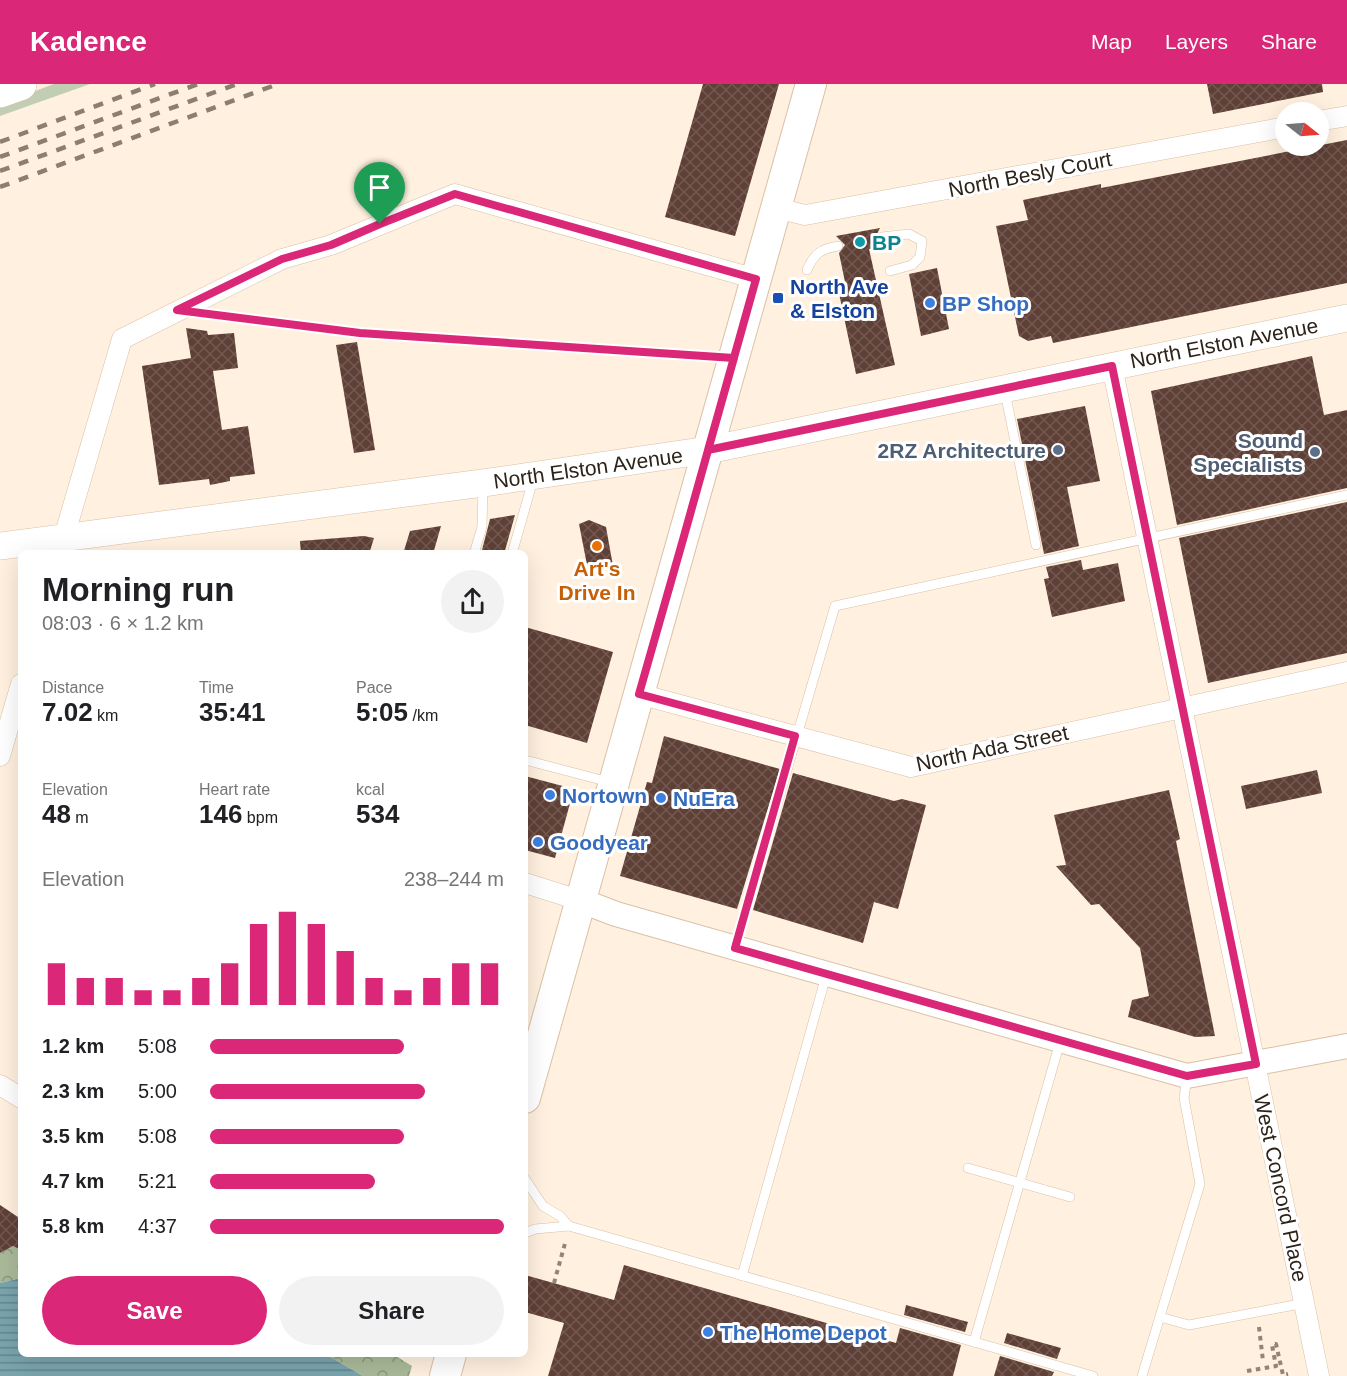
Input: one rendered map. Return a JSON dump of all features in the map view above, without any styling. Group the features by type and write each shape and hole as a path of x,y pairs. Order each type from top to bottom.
{"highway":[{"path":"0,91 20,84"}],"main road":[{"path":"528,1088 811,84"},
{"name":"North Elston Avenue","path":"0,546 61,545 708,450 1347,318"}],"street":[{"path":"1329,119 1347,116"},
{"name":"North Besly Court","path":"776,208 805,215 1275,129"},
{"path":"61,545 122,339 282,259 331,245 455,194 756,279"},
{"name":"West Concord Place","path":"1112,366 1319,1376"},
{"name":"North Ada Street","path":"639,694 911,767 1347,672"},
{"path":"8,747 18,699"},
{"path":"528,885 616,914 1187,1076 1347,1046"},
{"path":"0,1085 18,1096"}],"lane":[{"path":"882,237 909,234 922,241 920,257 912,265 890,271"},
{"path":"807,270 814,255 825,248 838,246"},
{"path":"177,310 360,333 734,358"},
{"path":"1005,389 1036,545"},
{"path":"513,550 535,475"},
{"path":"475,550 482,527 483,483"},
{"path":"735,948 795,736 835,606 1347,495"},
{"path":"528,761 615,784"},
{"path":"742,1276 827,974"},
{"path":"974,1342 1061,1040"},
{"path":"1142,1376 1200,1184 1184,1098 1187,1076"},
{"path":"968,1168 1070,1197"},
{"path":"528,1184 543,1206 560,1216 570,1226"},
{"path":"528,1232 535,1229 570,1226 1093,1376"},
{"path":"1160,1317 1189,1325 1305,1303"}],"path":[{"path":"554,1283 567,1236"},
{"path":"1263,1361 1257,1328 1268,1326"},
{"path":"1247,1371 1276,1366 1272,1345 1276,1344 1283,1375 1288,1374"}],"green space":[{"path":"54,84 90,84 0,116 0,104"},
{"path":"13,1246 18,1248 18,1279 0,1283 0,1253"},
{"path":"330,1357 397,1357 412,1366 409,1376 363,1376"}],"water":[{"path":"18,1279 18,1357 330,1357 363,1376 0,1376 0,1283"}],"building":[{"path":"703,84 779,84 735,236 665,217"},
{"path":"1207,84 1322,84 1323,92 1213,114"},
{"path":"1347,140 1347,283 1053,343 1051,336 1028,341 1019,336 996,226 1028,220 1023,200 1101,184 1101,188 1275,154 1275,156 1329,156 1329,144"},
{"path":"880,228 875,238 883,246 869,249 895,365 856,374 837,284 845,282 839,253 845,245 836,236"},
{"name":"BP Shop","path":"937,268 949,329 921,336 909,274"},
{"path":"186,328 207,331 208,335 234,333 238,368 213,371 222,430 248,426 255,474 230,477 230,481 210,485 209,479 159,485 142,366 191,358"},
{"path":"357,342 375,450 354,453 336,345"},
{"path":"1312,356 1324,415 1347,410 1347,488 1177,525 1151,391"},
{"name":"2RZ Architecture","path":"1085,406 1100,481 1067,487 1079,546 1044,554 1017,419"},
{"path":"1347,502 1347,653 1208,683 1179,538"},
{"path":"515,515 505,550 482,550 490,519"},
{"name":"Art's Drive In","path":"589,520 606,527 613,566 588,570 579,524"},
{"path":"441,526 434,550 404,550 410,531"},
{"path":"364,536 374,538 370,550 301,550 300,541"},
{"path":"1081,560 1083,570 1118,563 1125,601 1052,617 1044,579 1049,578 1046,567"},
{"path":"528,628 613,652 587,743 528,726"},
{"path":"664,736 780,769 737,909 620,876 647,782 652,783"},
{"path":"1317,770 1322,793 1246,809 1241,786"},
{"path":"793,773 894,801 902,799 926,805 898,909 874,902 863,943 753,910"},
{"path":"528,777 574,789 555,858 528,851"},
{"path":"1169,790 1180,839 1176,841 1215,1036 1195,1037 1128,1017 1132,1000 1149,996 1140,948 1099,904 1091,905 1056,866 1066,865 1054,815"},
{"path":"0,1205 18,1217 18,1248 13,1246 0,1253"},
{"name":"The Home Depot","path":"624,1265 896,1343 900,1328 961,1345 953,1376 548,1376 564,1323 528,1313 528,1276 614,1300"},
{"path":"906,1305 968,1322 965,1332 904,1315"},
{"path":"1007,1333 1061,1348 1057,1359 1004,1343"},
{"path":"1000,1356 1054,1372 1052,1376 994,1376"}],"railway":[{"path":"0,142 155,84"},
{"path":"0,157 198,84"},
{"path":"0,171 237,84"},
{"path":"0,187 278,84"}],"place":[{"name":"BP","path":"860,242"},
{"name":"North Ave & Elston","path":"778,298"},
{"name":"BP Shop","path":"930,303"},
{"name":"2RZ Architecture","path":"1058,450"},
{"name":"Sound Specialists","path":"1315,452"},
{"name":"Art's Drive In","path":"597,546"},
{"name":"Nortown","path":"550,795"},
{"name":"NuEra","path":"661,798"},
{"name":"Goodyear","path":"538,842"},
{"name":"The Home Depot","path":"708,1332"}],"route":[{"path":"380,224 331,245 282,259 177,310 360,333 734,358 708,450 740,444 1005,389 1112,366 1256,1064 1187,1076 735,948 795,736 639,694 699,485 728,379 734,358 756,279 455,194 380,224"}]}
